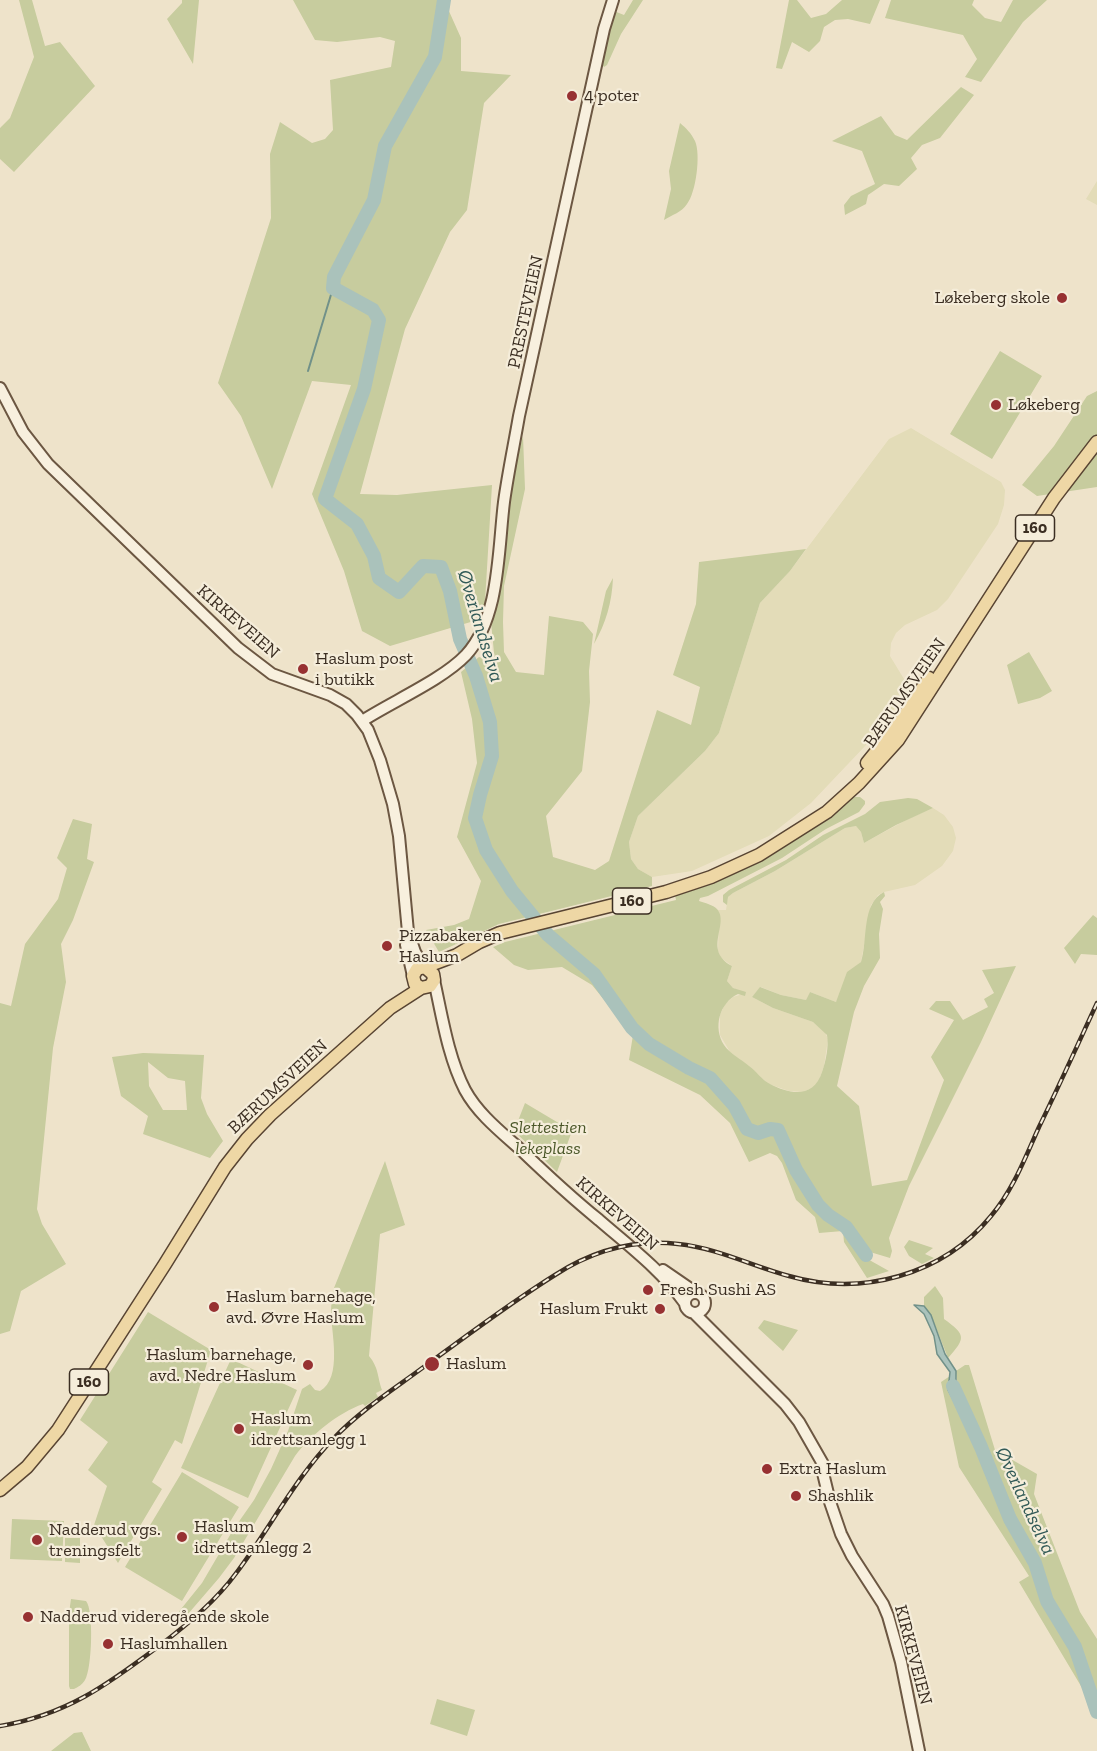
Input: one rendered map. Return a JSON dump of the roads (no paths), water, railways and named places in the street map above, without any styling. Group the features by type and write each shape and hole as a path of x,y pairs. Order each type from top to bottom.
{"main road":[{"name":"PRESTEVEIEN","path":"362,721 445,672 466,654 482,632 488,616 519,416 604,29 613,0"},
{"name":"KIRKEVEIEN","path":"0,388 23,432 48,464 238,648 272,674 339,700 352,709 362,721 376,748 388,786 399,836 408,932 415,952 425,967"},
{"name":"BÆRUMSVEIEN","path":"425,967 457,955 500,933 666,892 711,877 759,855 800,829 854,778 880,748 940,661 967,625 977,616 1060,489 1097,442"},
{"name":"KIRKEVEIEN","path":"403,889 400,896 401,927 413,977"},
{"name":"BÆRUMSVEIEN","path":"434,979 457,955"},
{"name":"160","path":"413,977 417,969 425,967"},
{"path":"425,967 432,971 434,979"},
{"name":"BÆRUMSVEIEN","path":"390,1008 413,977"},
{"path":"413,977 415,984 422,988"},
{"name":"KIRKEVEIEN","path":"434,979 440,1012 458,1073 464,1089 479,1111 580,1204 654,1267 684,1302"},
{"name":"160","path":"422,988 430,986 434,979"},
{"name":"KIRKEVEIEN","path":"422,988 440,1012"},
{"name":"BÆRUMSVEIEN","path":"0,1490 27,1467 58,1430 219,1176 246,1139 275,1110 390,1008 422,988"},
{"name":"BÆRUMSVEIEN","path":"0,1497 22,1480 40,1461 89,1398 153,1291 165,1264"},
{"name":"KIRKEVEIEN","path":"654,1267 695,1292"},
{"path":"695,1292 702,1296 704,1306 700,1312 694,1313 686,1308 684,1302 687,1296 695,1292"},
{"name":"KIRKEVEIEN","path":"704,1306 713,1326 726,1344"},
{"name":"KIRKEVEIEN","path":"694,1313 790,1410 814,1450 841,1534 888,1616 901,1662 919,1751"}],"water":[{"path":"914,1305 924,1306 931,1315 945,1354 956,1371 956,1384 962,1399 955,1403 948,1390 950,1372 937,1354 934,1336 924,1314"}],"waterway":[{"name":"Øverlandselva","path":"444,0 435,57 385,146 374,200 334,277 333,288 373,310 379,320 364,389 325,499 357,524 374,556 379,578 399,592 423,566 441,567 450,591 460,639 476,676 490,722 492,756 475,818 486,850 512,891 548,935 594,974 632,1028 649,1044 710,1078 734,1105 747,1129 758,1133 770,1129 778,1130 796,1170 818,1205 846,1227 866,1255"},
{"path":"308,371 333,288"},
{"name":"Øverlandselva","path":"953,1386 1010,1519 1035,1563 1047,1601 1075,1647 1097,1712"}],"railway":[{"path":"0,1726 24,1721 66,1706 103,1686 159,1646 201,1612 229,1583 307,1469 344,1428 378,1400 505,1308 584,1259 630,1245 678,1244 721,1253 789,1276 817,1282 845,1284 872,1282 899,1276 949,1253 972,1236 991,1216 1012,1185 1097,1003"}],"place":[{"name":"4 poter","path":"572,96"},
{"name":"Løkeberg skole","path":"1062,298"},
{"name":"Løkeberg","path":"996,405"},
{"name":"Haslum post i butikk","path":"303,669"},
{"name":"Pizzabakeren Haslum","path":"387,946"},
{"name":"Fresh Sushi AS","path":"648,1290"},
{"name":"Haslum barnehage, avd. Øvre Haslum","path":"214,1307"},
{"name":"Haslum Frukt","path":"660,1309"},
{"name":"Haslum","path":"432,1364"},
{"name":"Haslum barnehage, avd. Nedre Haslum","path":"308,1365"},
{"name":"Haslum idrettsanlegg 1","path":"239,1429"},
{"name":"Extra Haslum","path":"767,1469"},
{"name":"Shashlik","path":"796,1496"},
{"name":"Haslum idrettsanlegg 2","path":"182,1537"},
{"name":"Nadderud vgs. treningsfelt","path":"37,1540"},
{"name":"Nadderud videregående skole","path":"28,1617"},
{"name":"Haslumhallen","path":"108,1644"}],"park label":[{"name":"Slettestien lekeplass","path":"548,1138"}]}
